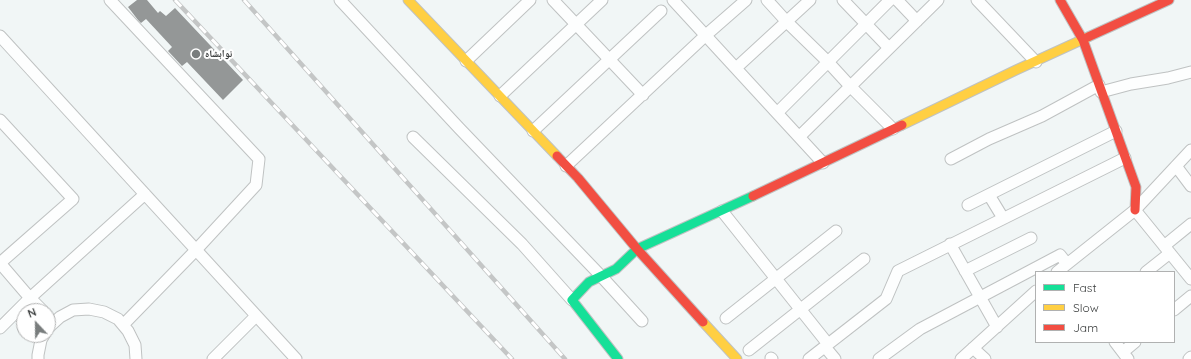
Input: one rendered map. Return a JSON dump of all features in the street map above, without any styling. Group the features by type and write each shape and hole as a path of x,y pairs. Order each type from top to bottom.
{"street":[{"path":"110,0 259,159 256,185 196,250 123,325"},
{"path":"340,0 642,321"},
{"path":"408,0 578,178 637,249 737,359"},
{"path":"466,61 530,0"},
{"path":"553,0 643,95"},
{"path":"500,96 602,0"},
{"path":"673,0 823,163"},
{"path":"566,166 706,35 746,0"},
{"path":"767,0 893,129"},
{"path":"736,68 810,0"},
{"path":"843,0 889,48"},
{"path":"777,114 890,0"},
{"path":"897,0 917,21"},
{"path":"799,137 938,0"},
{"path":"977,0 1036,62"},
{"path":"1060,0 1083,40 1136,187 1134,210 1191,279"},
{"path":"572,300 589,282 616,269 637,249 722,211 1169,0"},
{"path":"533,131 610,60 660,11"},
{"path":"0,36 296,359"},
{"path":"951,158 989,139 1100,89 1168,78 1191,72"},
{"path":"0,120 73,198 0,263 35,303"},
{"path":"968,205 1116,131"},
{"path":"413,137 522,244 572,300 618,359"},
{"path":"1059,271 1134,210 1191,150"},
{"path":"809,359 886,299 898,270 1125,158"},
{"path":"1176,166 1191,186"},
{"path":"0,328 30,298 145,194"},
{"path":"990,195 1003,218"},
{"path":"722,211 801,310 835,359"},
{"path":"1147,271 1191,224"},
{"path":"726,318 836,231"},
{"path":"965,271 1030,238"},
{"path":"950,244 996,327"},
{"path":"880,359 920,329 1060,255 1067,264"},
{"path":"749,350 864,259"},
{"path":"961,359 1035,292"},
{"path":"1175,309 1191,296"},
{"path":"56,319 74,310 89,309 104,312 118,319 128,331 135,345 136,359"},
{"path":"212,359 256,316"},
{"path":"38,359 40,343"},
{"path":"1116,343 1126,355 1134,343"},
{"path":"973,348 985,359"}],"building":[{"path":"137,0 147,0 158,13 160,11 166,16 175,8 243,80 223,100 187,62 182,66 168,51 172,47 146,19 141,23 138,20 128,7"}],"railway":[{"path":"175,0 512,359"},
{"path":"244,0 565,359"}],"traffic: fast":[{"path":"618,359 572,300 589,282 616,269 637,249 753,196"}],"traffic: slow":[{"path":"408,0 557,156"},
{"path":"902,125 1088,37"},
{"path":"703,322 737,359"}],"traffic: jam":[{"path":"1060,0 1083,40 1136,187 1135,210"},
{"path":"1088,37 1169,0"},
{"path":"753,196 902,125"},
{"path":"557,156 578,178 637,249 703,322"}],"place":[{"name":"نوابشاہ","path":"196,54"}]}
